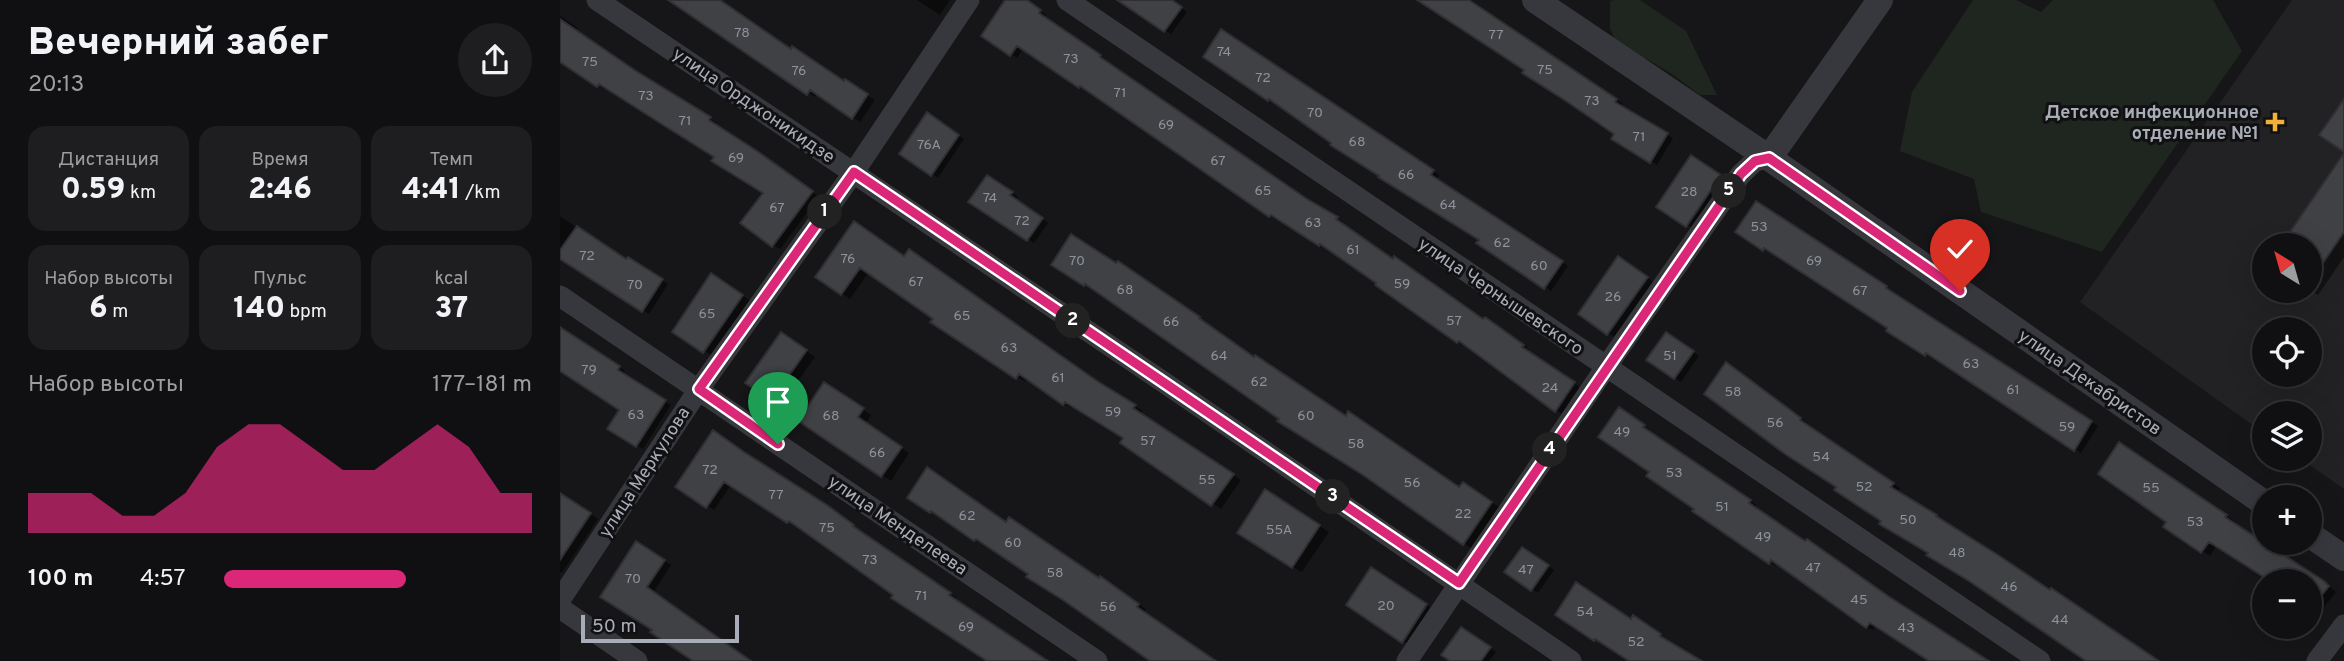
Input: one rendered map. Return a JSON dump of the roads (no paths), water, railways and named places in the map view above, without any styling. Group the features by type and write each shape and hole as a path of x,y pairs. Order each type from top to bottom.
{"street":[{"name":"улица Орджоникидзе","path":"597,0 1571,661"},
{"name":"улица Меркулова","path":"560,600 699,389 854,172 969,0"},
{"name":"улица Чернышевского","path":"1068,0 2040,661"},
{"name":"улица Декабристов","path":"1535,0 1769,158 2252,495"},
{"path":"1407,661 1606,367 1741,174 1755,161 1769,158 1880,0"},
{"name":"улица Менделеева","path":"560,296 1097,661"},
{"path":"2322,542 2344,558"},
{"path":"560,608 637,661"},
{"path":"2317,661 2344,625"}],"place":[{"name":"Детское инфекционное отделение №1","path":"2275,122"}]}
